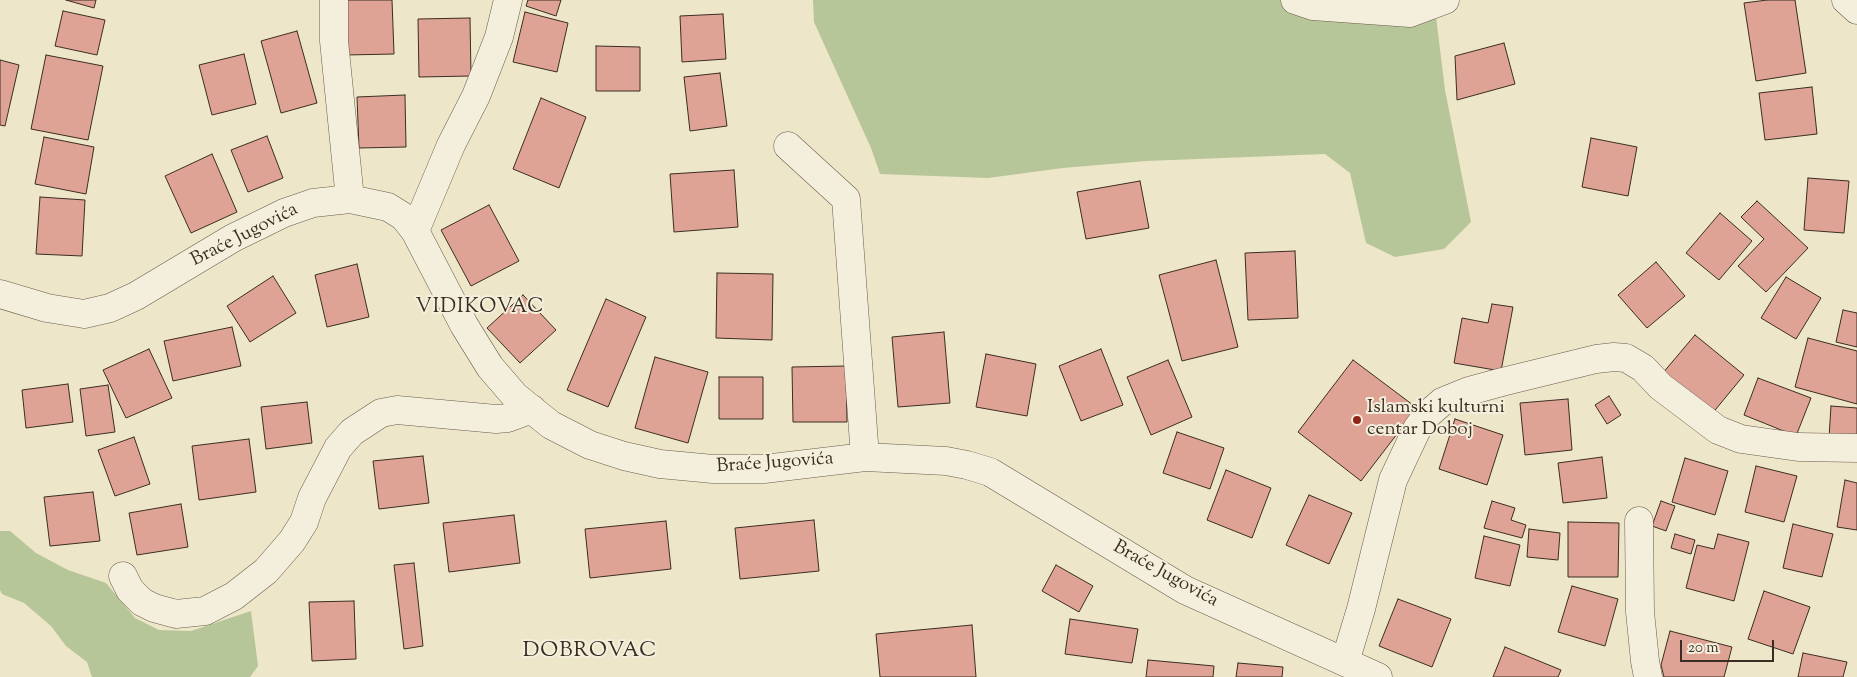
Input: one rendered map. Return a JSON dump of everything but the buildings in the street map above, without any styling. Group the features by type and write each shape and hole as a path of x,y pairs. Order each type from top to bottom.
{"street":[{"path":"334,0 334,41 350,199"},
{"path":"415,231 451,145 476,96 499,37 508,0"},
{"path":"1295,0 1313,6 1410,13 1445,0"},
{"path":"1846,0 1857,10"},
{"path":"788,146 846,199 866,457"},
{"name":"Braće Jugovića","path":"0,294 46,308 84,314 110,308 136,296 233,238 284,212 313,204 350,199 388,207 404,217 415,231 464,325 490,367 516,396 551,425 590,445 624,456 660,464 712,470 764,469 866,457 946,461 990,472 1185,590 1378,677"},
{"path":"1345,662 1361,609 1392,480 1418,429 1427,415 1442,402 1469,391 1494,384 1596,359 1626,358 1643,368 1661,387 1718,430 1740,439 1798,447 1857,448"},
{"path":"123,576 130,590 142,602 154,608 176,614 205,611 234,596 266,571 292,541 304,522 312,498 338,448 352,432 381,413 397,410 496,419 508,418 532,409"},
{"path":"1639,522 1640,612 1644,661 1648,677"}],"green space":[{"path":"813,0 1434,0 1445,90 1471,222 1444,249 1395,257 1366,243 1350,173 1325,154 1146,161 1063,168 988,178 880,174 871,148 814,22"},
{"path":"0,531 10,531 36,553 68,570 106,583 135,618 159,630 191,631 251,611 258,666 250,677 92,677 87,662 66,646 51,626 24,603 2,594 0,590"}],"place":[{"name":"Islamski kulturni centar Doboj","path":"1357,420"}],"district":[{"name":"VIDIKOVAC","path":"480,309"},
{"name":"DOBROVAC","path":"590,652"}]}
